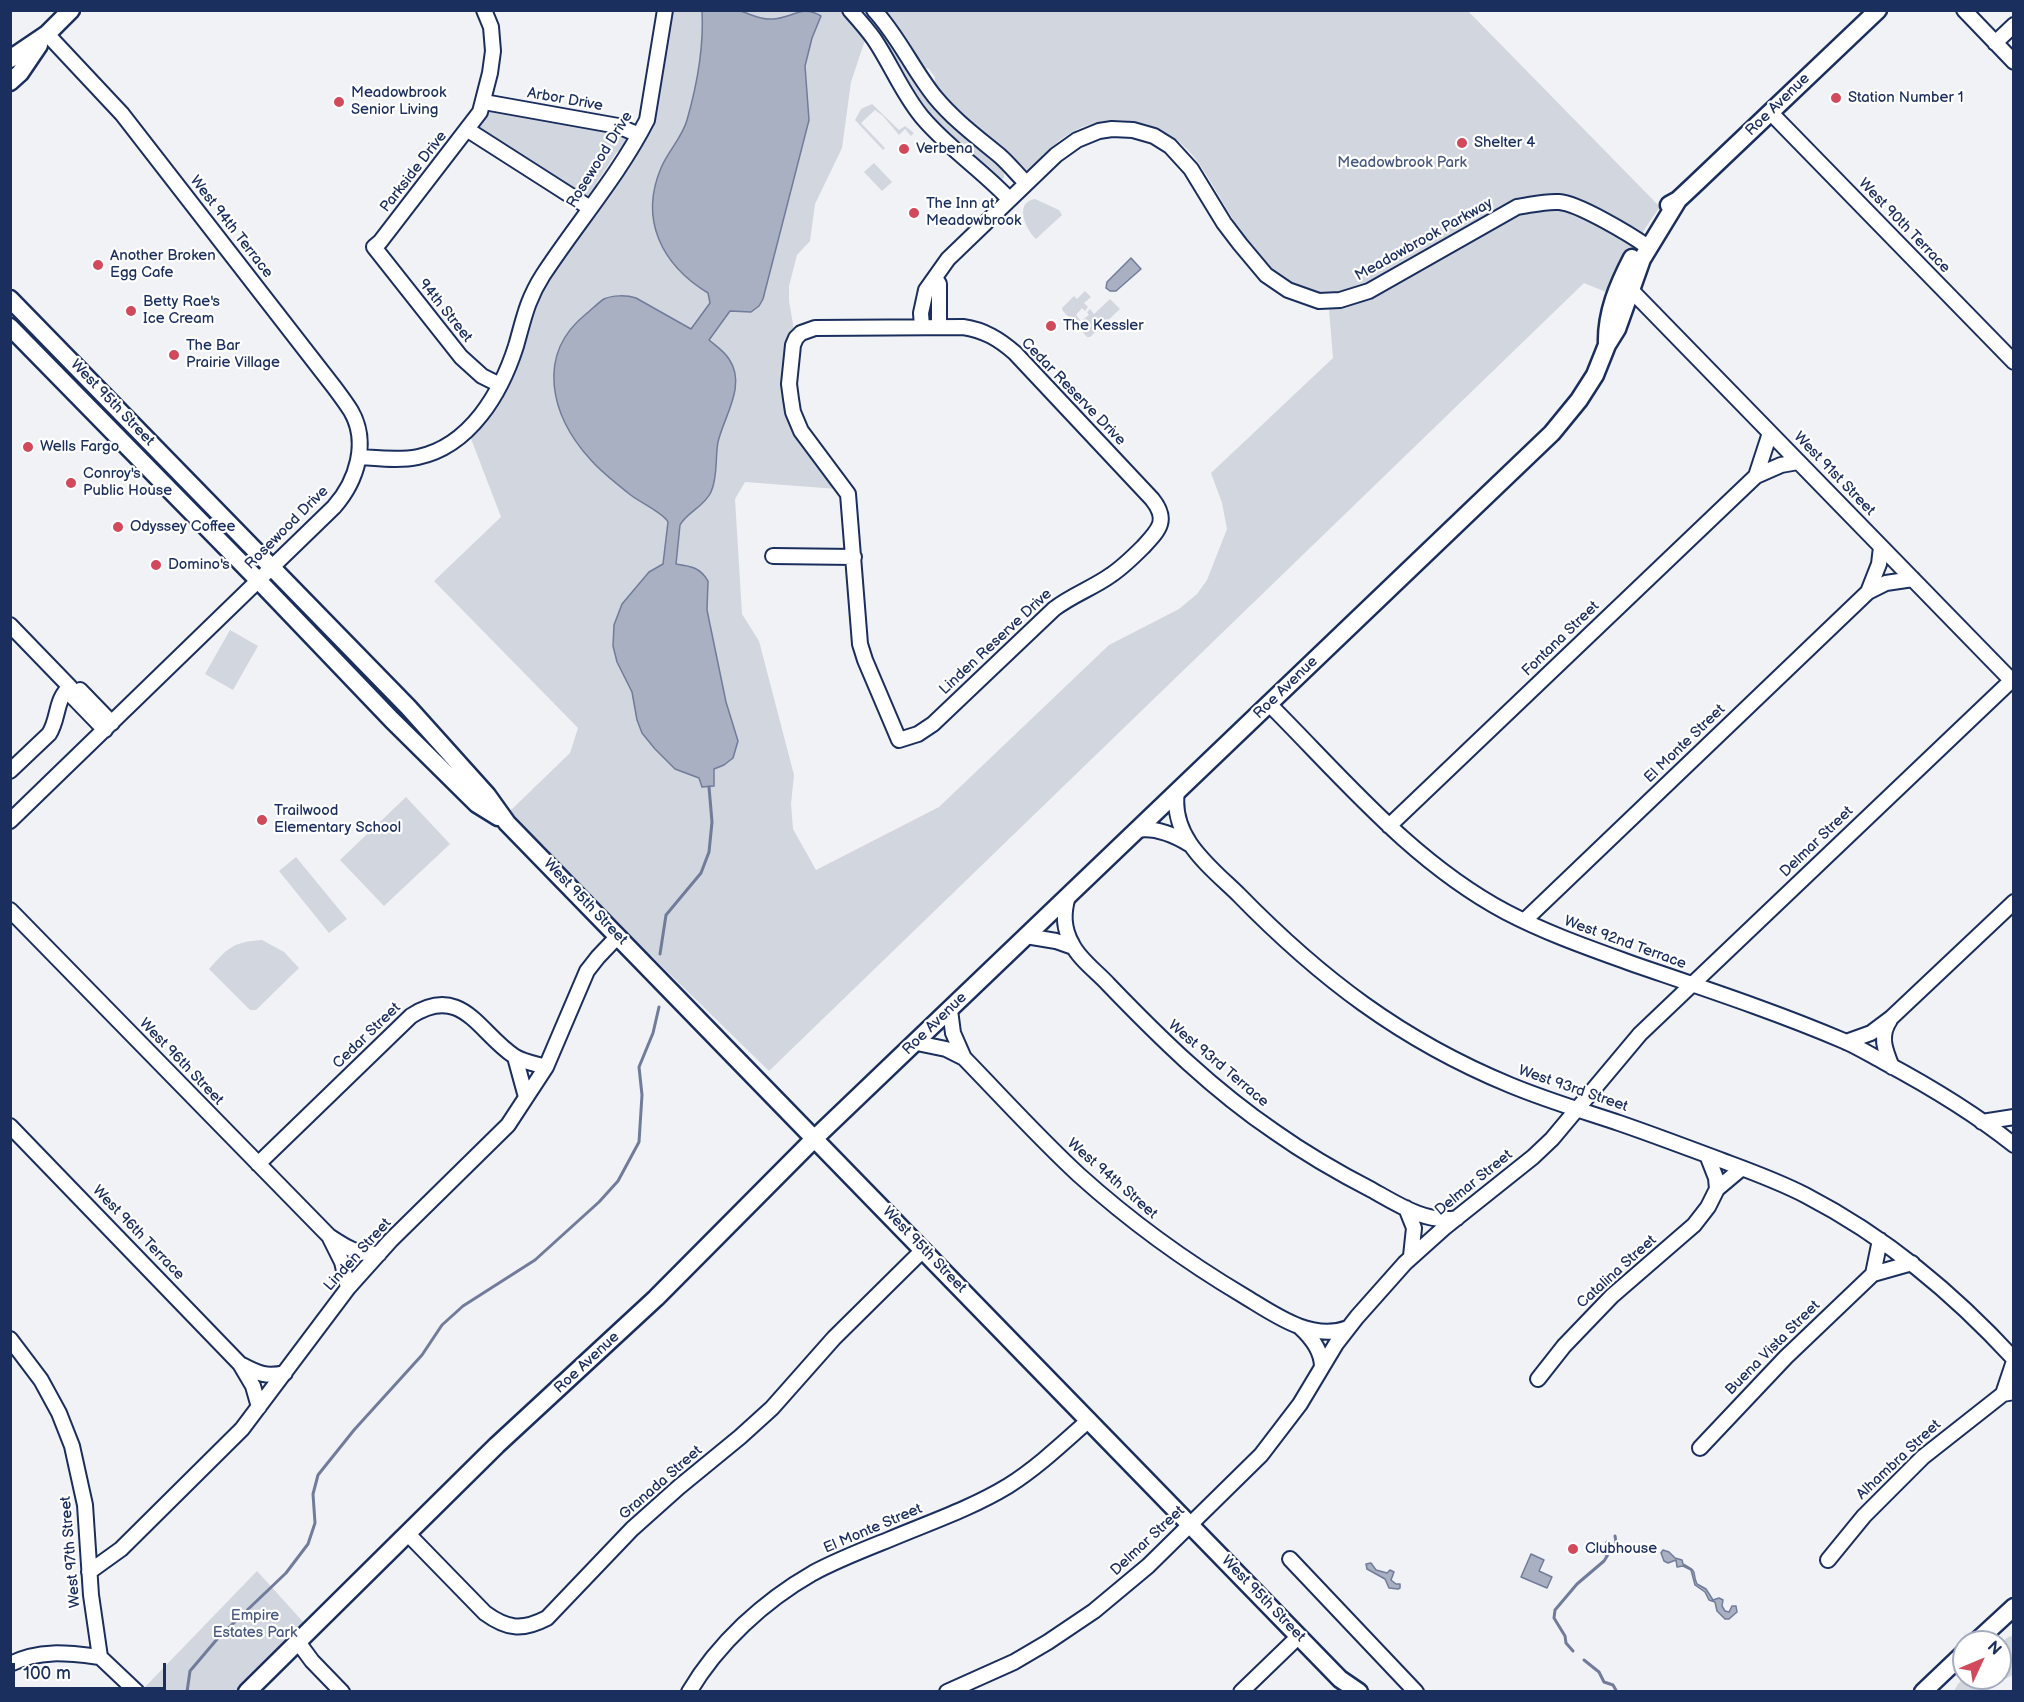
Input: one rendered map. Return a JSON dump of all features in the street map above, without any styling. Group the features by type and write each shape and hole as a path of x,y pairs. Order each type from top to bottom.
{"main road":[{"path":"10,82 20,73 47,34 71,10"},
{"name":"Roe Avenue","path":"1607,345 1606,327 1616,292 1645,244 1674,210 1678,200 1878,10"},
{"path":"10,59 47,34"},
{"name":"Roe Avenue","path":"247,1692 497,1445 656,1298 814,1138 1552,434 1590,384 1607,345 1617,329 1645,244"},
{"name":"West 95th Street","path":"10,299 408,706 487,795 507,823 1191,1524 1344,1685 1359,1692"},
{"name":"West 95th Street","path":"10,327 392,720 477,804 507,823"},
{"path":"1989,1630 2013,1607"},
{"path":"1923,1692 1952,1664"}],"street":[{"name":"Parkside Drive","path":"374,247 480,112 484,102 493,51 491,27 484,10"},
{"name":"Rosewood Drive","path":"10,821 342,498 350,484 359,458 418,457 442,447 468,430 490,404 515,348 527,303 543,275 639,135 646,120 665,10"},
{"path":"850,10 874,38 899,84 921,116 1009,199"},
{"path":"874,10 893,32 928,88 941,104 962,125 1002,158 1026,183 948,259 926,290 923,299 922,327"},
{"path":"1964,10 2013,62"},
{"path":"1995,43 2013,25"},
{"name":"West 94th Terrace","path":"47,34 122,114 334,387 355,420 359,436 359,458"},
{"name":"Arbor Drive","path":"484,102 618,126 639,135"},
{"name":"West 90th Terrace","path":"1771,113 2013,362"},
{"name":"Meadowbrook Parkway","path":"1026,183 1065,147 1089,134 1112,129 1146,132 1162,140 1184,159 1224,223 1266,275 1288,290 1319,301 1340,300 1369,291 1517,207 1562,202 1610,224 1645,244"},
{"path":"468,130 590,208"},
{"name":"94th Street","path":"374,247 461,357 482,376 500,385"},
{"path":"936,279 939,284 939,327"},
{"name":"West 91st Street","path":"1630,290 2013,680"},
{"name":"Cedar Reserve Drive","path":"854,557 848,494 801,431 793,412 789,384 794,345 801,333 815,328 939,327 973,328 986,333 1006,345 1152,499 1161,516"},
{"name":"Fontana Street","path":"1756,476 1770,433"},
{"name":"Fontana Street","path":"1389,826 1756,476 1781,465 1798,462"},
{"name":"Linden Reserve Drive","path":"854,557 860,644 899,740 918,734 933,724 1065,600 1103,581 1118,570 1159,529 1161,516"},
{"name":"El Monte Street","path":"1868,592 1879,564 1881,546"},
{"path":"772,555 854,557"},
{"name":"El Monte Street","path":"1524,921 1868,592 1886,583 1913,579"},
{"path":"10,625 70,687 78,688 108,726"},
{"name":"Delmar Street","path":"947,1692 1014,1662 1076,1624 1131,1581 1261,1455 1300,1404 1348,1328 1411,1256 1533,1157 1640,1034 2013,680"},
{"path":"10,771 49,734 61,698 70,687"},
{"name":"West 92nd Terrace","path":"1269,704 1389,826 1438,868 1470,890 1524,921 1567,940 1774,1013 1846,1042 1892,1066 1983,1122 2013,1145"},
{"name":"West 93rd Street","path":"1177,791 1176,811 1183,834 1189,844 1291,947 1356,1000 1401,1030 1472,1068 1512,1086 1742,1168 1809,1197 1840,1214 1912,1263 1961,1305 2013,1360"},
{"path":"1137,830 1145,828 1156,830 1189,844"},
{"name":"West 93rd Terrace","path":"1068,896 1064,919 1073,947 1183,1059 1228,1098 1321,1162 1406,1208 1438,1219 1457,1218"},
{"path":"1846,1042 1871,1033 1891,1018 2013,902"},
{"name":"West 96th Street","path":"10,910 329,1236 352,1251 379,1254"},
{"name":"Linden Street","path":"89,1572 121,1549 220,1452 259,1407 348,1288 500,1133 546,1067 588,971 618,936"},
{"path":"1026,936 1056,941 1073,947"},
{"name":"Cedar Street","path":"258,1164 411,1016 421,1010 440,1005 459,1008 470,1015 515,1057 546,1067"},
{"path":"950,1010 953,1034 964,1058"},
{"path":"1891,1018 1883,1037 1885,1050 1892,1066"},
{"name":"West 94th Street","path":"916,1043 946,1049 964,1058 1048,1145 1118,1208 1163,1244 1208,1275 1300,1327 1317,1348 1321,1356 1322,1368"},
{"path":"515,1057 526,1097"},
{"path":"1983,1122 2013,1117"},
{"name":"West 96th Terrace","path":"10,1126 240,1364 253,1386 259,1407"},
{"path":"1707,1155 1716,1178 1717,1189"},
{"name":"Catalina Street","path":"1538,1379 1612,1296 1694,1225 1717,1189 1742,1168"},
{"path":"1406,1208 1414,1228 1411,1256"},
{"name":"West 96th Street","path":"329,1236 342,1263 348,1288"},
{"path":"1873,1274 1880,1240"},
{"name":"Granada Street","path":"408,1534 485,1613 497,1622 522,1627 534,1625 547,1618 632,1529 772,1408 834,1338 923,1250"},
{"name":"Buena Vista Street","path":"1700,1448 1786,1357 1873,1274 1912,1263"},
{"name":"West 94th Street","path":"1300,1327 1329,1332 1348,1328"},
{"name":"West 97th Street","path":"10,1339 41,1380 59,1413 72,1446 85,1505 89,1572 100,1657"},
{"name":"Alhambra Street","path":"1828,1560 1864,1516 1923,1457 2008,1393 2013,1360"},
{"name":"West 96th Terrace","path":"240,1364 269,1377 285,1373"},
{"name":"El Monte Street","path":"689,1692 707,1665 729,1640 752,1617 781,1594 813,1573 846,1557 957,1512 1007,1486 1042,1462 1089,1420"},
{"path":"1290,1559 1416,1692"},
{"path":"1241,1692 1299,1636"},
{"path":"298,1642 342,1692"},
{"path":"10,1664 43,1653 66,1652 100,1657 137,1692"}],"green space":[{"name":"Meadowbrook Park","path":"672,11 840,11 865,40 851,82 842,148 815,204 810,241 797,255 789,286 794,330 785,354 783,370 785,408 790,423 797,436 837,489 745,482 735,499 742,614 759,641 794,775 791,804 793,829 816,870 939,807 1109,645 1179,609 1197,594 1207,580 1227,529 1222,503 1211,473 1333,358 1328,297 1307,293 1270,272 1233,224 1233,219 1201,166 1175,139 1144,124 1127,121 1094,123 1078,129 1058,142 1032,170 1020,169 954,108 935,84 935,77 929,69 923,67 911,46 884,11 1468,11 1660,207 1633,249 1611,294 1584,283 769,1071 639,944 510,811 570,753 578,728 434,581 501,517 470,436 487,419 505,392 537,294 609,195 636,152"},
{"path":"855,11 868,11 982,147 1004,169 1004,178 999,180 936,127"},
{"path":"872,104 899,130 905,126 914,133 911,136 905,129 899,135 875,110 861,123 885,148 883,150 855,120 861,109"},
{"path":"489,109 620,131 626,137 627,142 616,153 596,184 597,188 590,198 586,198 479,130 479,125"},
{"path":"874,163 892,182 882,191 864,172"},
{"path":"1035,199 1059,210 1062,215 1036,239 1028,229 1023,216 1025,205"},
{"path":"1085,291 1091,297 1084,303 1088,307 1085,311 1082,308 1076,315 1081,321 1089,315 1087,312 1090,309 1094,314 1110,299 1120,309 1090,337 1087,337 1062,308 1074,296 1077,299"},
{"path":"230,630 258,646 233,690 205,674"},
{"path":"406,797 450,844 384,906 340,860"},
{"path":"296,857 347,919 329,933 279,871"},
{"path":"262,940 284,952 299,968 256,1010 250,1010 209,969 231,947 244,942"},
{"name":"Empire Estates Park","path":"257,1571 306,1625 238,1691 148,1692 144,1688"},
{"path":"2012,1636 2013,1636 2012,1675"},
{"path":"1955,1690 1989,1690 1988,1691"}],"water":[{"path":"736,10 768,19 808,11 821,16 812,38 805,66 809,120 763,299 759,306 751,312 730,311 709,340 729,359 736,379 735,390 718,442 716,474 711,492 680,525 676,564 698,570 708,581 707,610 726,702 738,741 733,758 714,769 714,786 702,787 699,778 675,769 642,733 632,692 617,662 613,646 614,625 622,604 649,572 663,564 668,522 666,518 603,473 590,459 566,424 558,405 554,386 555,367 560,348 570,330 604,299 620,296 636,298 691,329 710,303 708,293 692,282 667,255 654,223 653,206 655,187 661,168 682,133 691,107 701,52 702,11"},
{"path":"1131,258 1141,269 1116,291 1110,291 1106,288 1107,282"},
{"path":"1663,1550 1682,1560 1683,1564 1693,1571 1697,1584 1706,1589 1713,1600 1719,1598 1723,1600 1722,1606 1725,1611 1729,1612 1732,1606 1736,1606 1737,1612 1729,1619 1725,1619 1717,1611 1715,1602 1709,1600 1705,1592 1695,1585 1691,1570 1683,1566 1677,1567 1676,1560 1668,1563 1664,1561 1661,1553"},
{"path":"1531,1554 1544,1560 1539,1571 1552,1577 1547,1588 1521,1577"},
{"path":"1371,1563 1376,1570 1394,1572 1391,1580 1400,1584 1400,1588 1389,1588 1385,1579 1367,1569 1366,1564"}],"waterway":[{"path":"660,954 666,915 701,873 709,852 712,822 709,787"},
{"path":"187,1692 190,1671 218,1638 286,1573 308,1544 315,1523 313,1494 318,1475 354,1430 422,1355 442,1325 463,1306 535,1260 599,1202 618,1181 639,1142 642,1095 639,1067 653,1033 659,1007"},
{"path":"1573,1651 1566,1643 1565,1636 1554,1618 1555,1610 1577,1584 1604,1561 1616,1542 1615,1536"},
{"path":"1607,1542 1604,1552 1607,1556"},
{"path":"1584,1660 1599,1672 1604,1682 1613,1685 1617,1692"}],"place":[{"name":"Station Number 1","path":"1836,98"},
{"name":"Meadowbrook Senior Living","path":"339,102"},
{"name":"Shelter 4","path":"1462,143"},
{"name":"Verbena","path":"904,149"},
{"name":"The Inn at Meadowbrook","path":"914,213"},
{"name":"Another Broken Egg Cafe","path":"98,265"},
{"name":"Betty Rae's Ice Cream","path":"131,311"},
{"name":"The Kessler","path":"1051,326"},
{"name":"The Bar Prairie Village","path":"174,355"},
{"name":"Wells Fargo","path":"28,447"},
{"name":"Conroy's Public House","path":"71,483"},
{"name":"Odyssey Coffee","path":"118,527"},
{"name":"Domino's","path":"156,565"},
{"name":"Trailwood Elementary School","path":"262,820"},
{"name":"Clubhouse","path":"1573,1549"}]}
